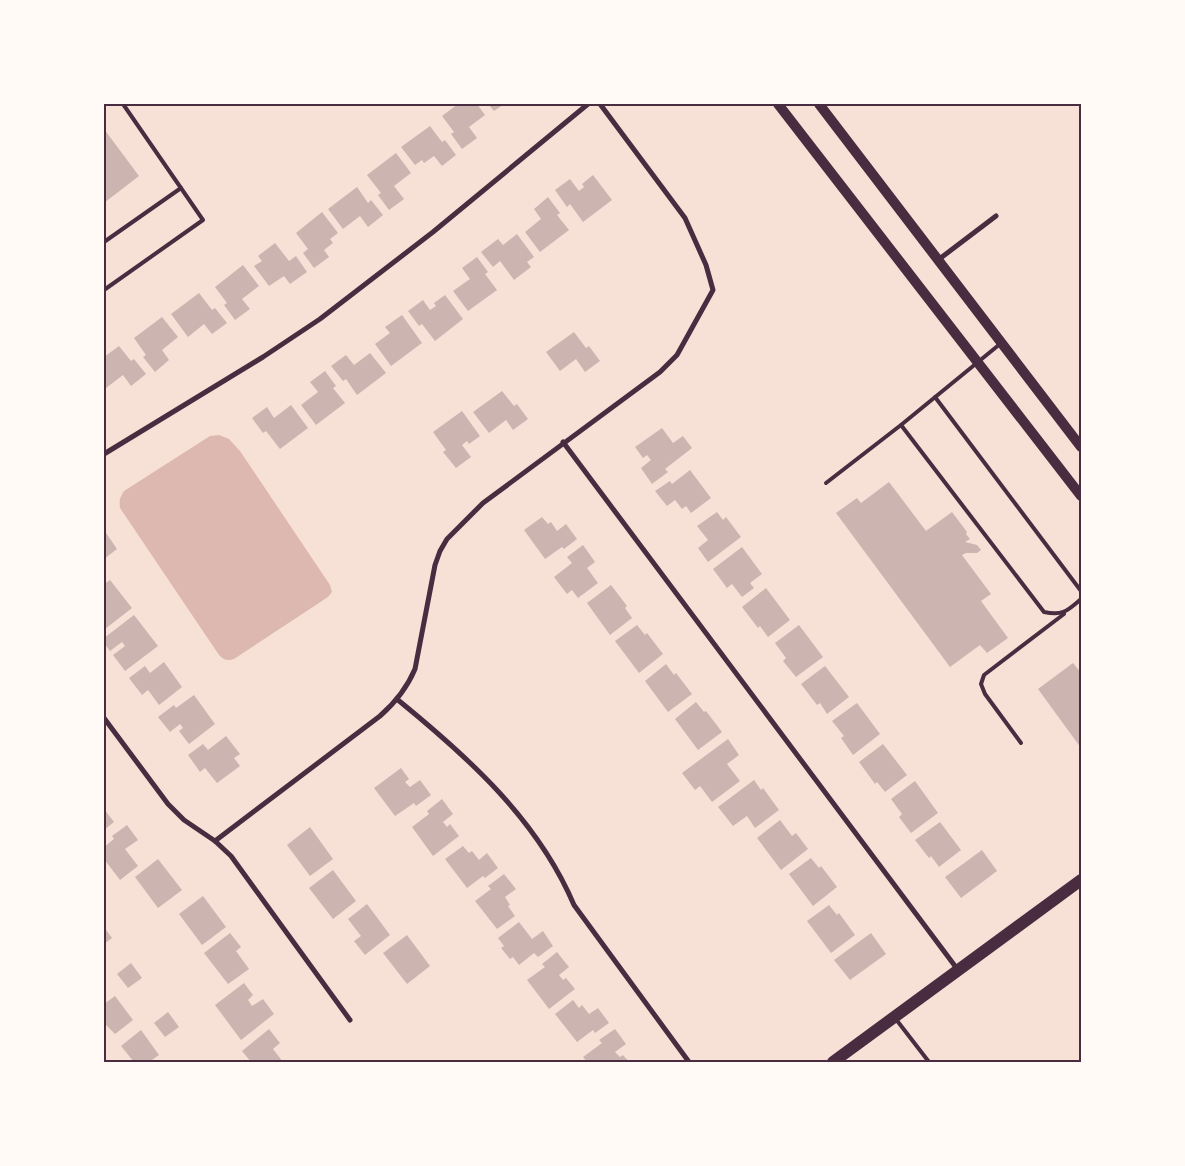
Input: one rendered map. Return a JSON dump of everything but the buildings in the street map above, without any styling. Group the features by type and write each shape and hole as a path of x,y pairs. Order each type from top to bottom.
{"main road":[{"path":"778,104 1081,496"},
{"path":"819,104 1081,447"},
{"path":"833,1062 1081,880"}],"street":[{"path":"104,454 320,319 433,232 588,104"},
{"path":"215,841 380,716 398,700 410,682 417,663 435,565 447,539 483,503 660,372 677,355 713,290 706,265 685,218 600,104"},
{"path":"938,260 996,216"},
{"path":"563,442 958,970"},
{"path":"398,700 469,761 511,806 563,879 574,905 689,1062"},
{"path":"104,718 168,804 184,820 215,841 231,856 350,1020"}],"lane":[{"path":"104,290 204,220 123,104"},
{"path":"104,242 181,188"},
{"path":"826,483 1002,343"},
{"path":"935,396 1081,591"},
{"path":"901,425 1044,612 1054,614 1065,612"},
{"path":"1022,743 985,694 980,684 984,675 1081,599"},
{"path":"894,1017 929,1062"}],"shaded area":[{"path":"219,435 229,439 240,451 330,585 332,592 328,597 234,659 229,660 219,655 120,508 120,499 124,491 210,436"}]}
